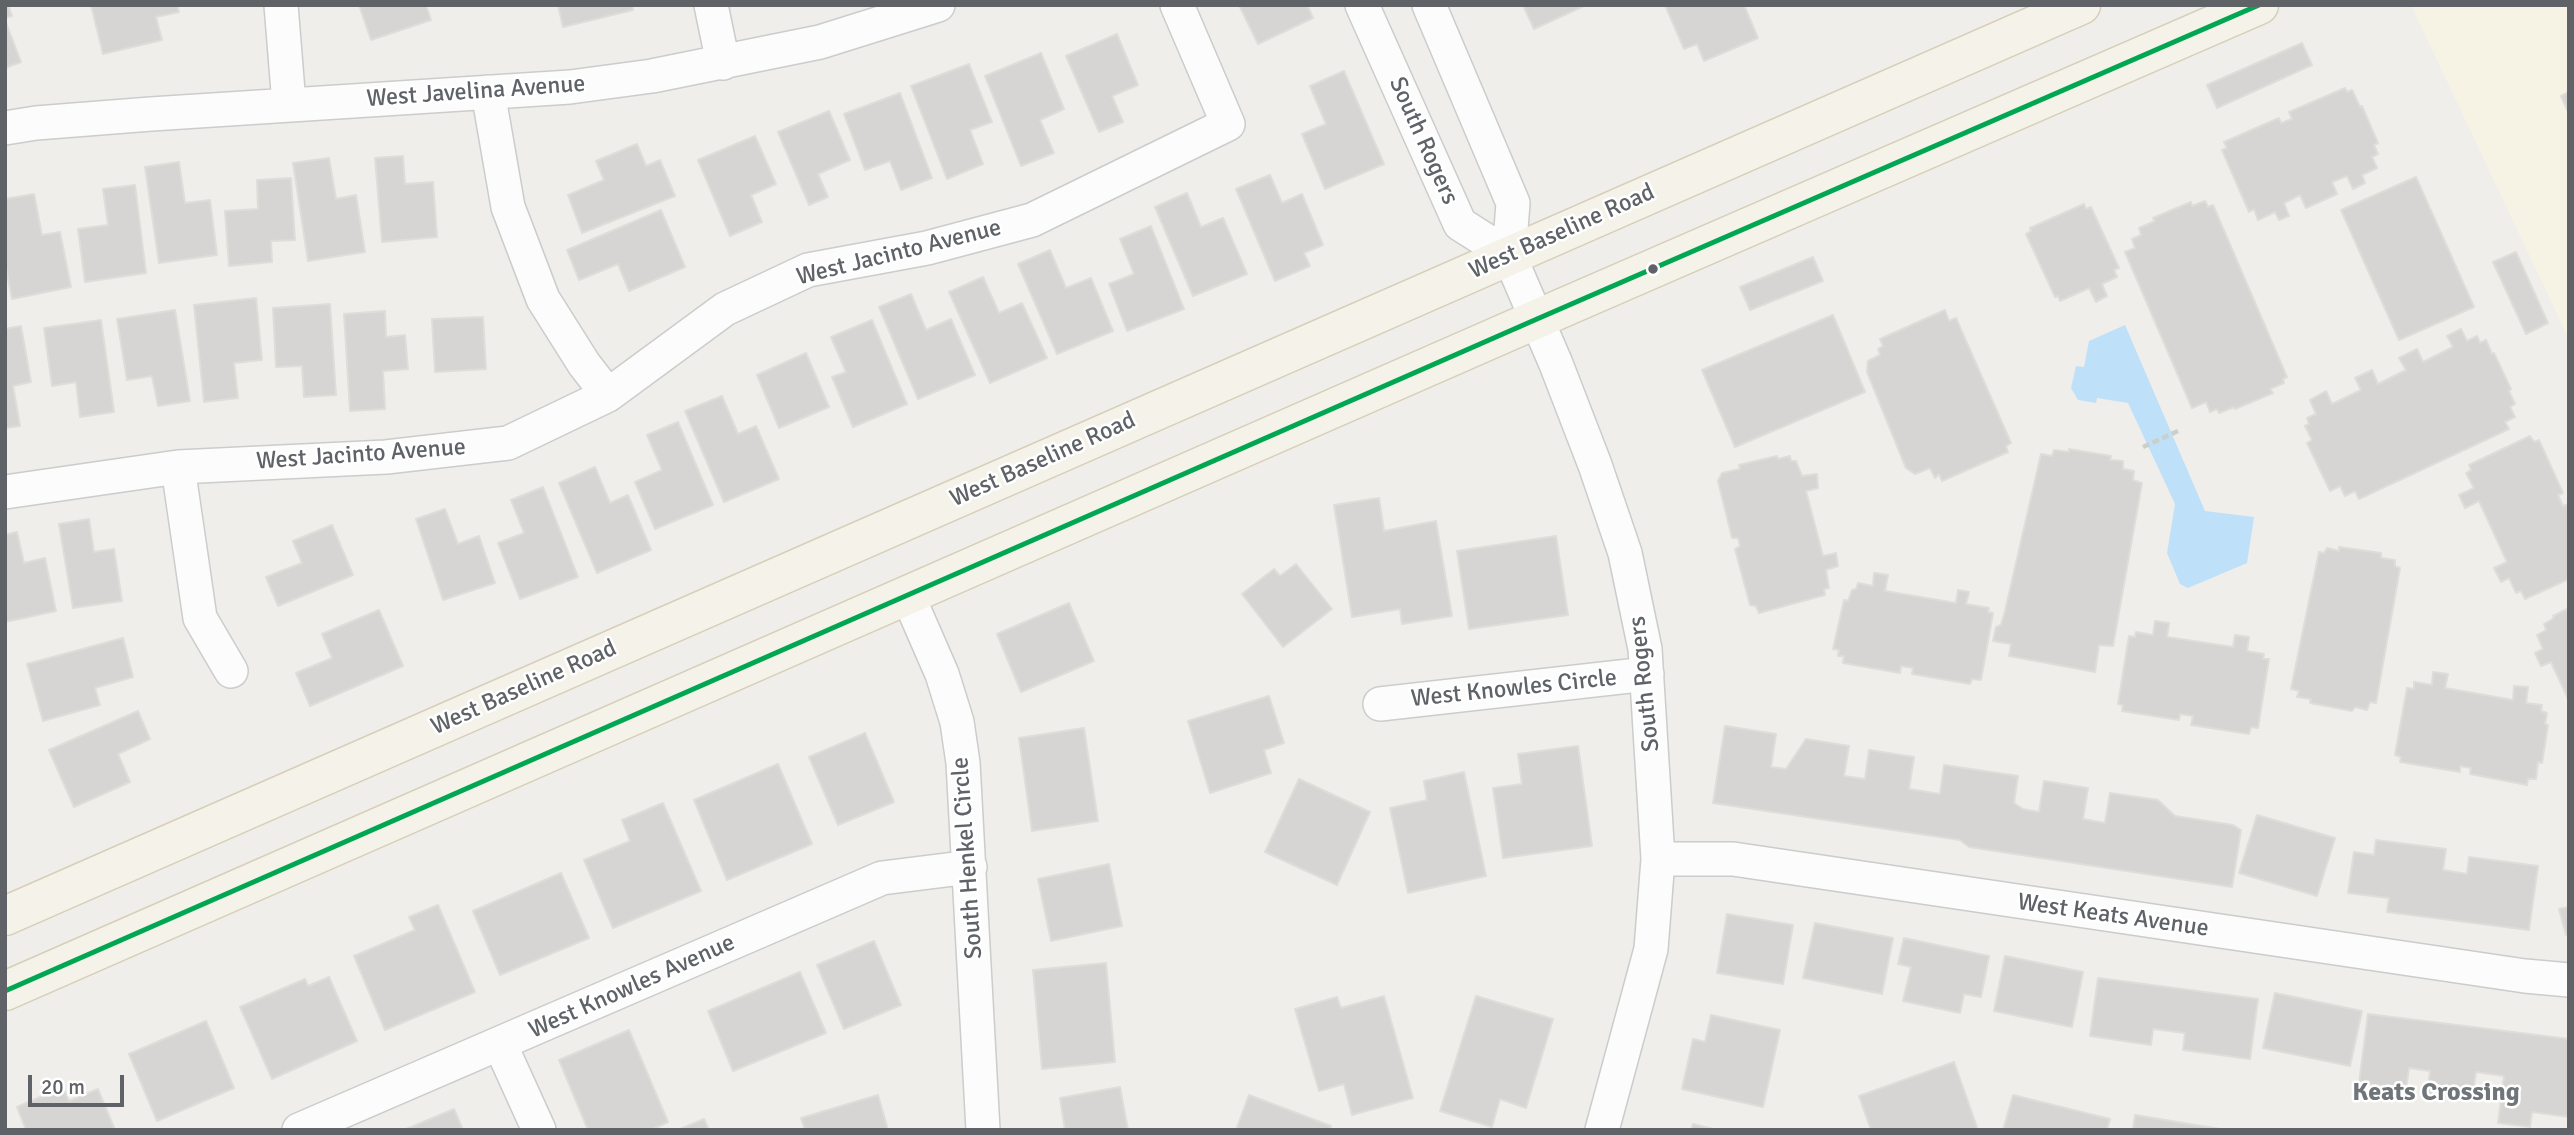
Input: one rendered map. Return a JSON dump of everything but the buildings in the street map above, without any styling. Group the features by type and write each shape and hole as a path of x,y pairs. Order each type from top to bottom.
{"main road":[{"name":"West Baseline Road","path":"5,916 2081,5"},
{"path":"5,991 2259,5"}],"street":[{"path":"281,5 289,104"},
{"path":"711,5 723,63"},
{"name":"West Javelina Avenue","path":"5,128 36,123 289,104 570,87 652,76 820,42 938,5"},
{"name":"West Jacinto Avenue","path":"5,492 178,467 386,457 508,443 608,395 725,309 808,270 927,248 1032,220 1228,124 1177,5"},
{"name":"South Rogers","path":"1362,5 1460,223 1509,255"},
{"name":"South Rogers","path":"1429,5 1513,203 1509,255 1590,453 1625,553 1645,649 1658,859 1651,949 1602,1130"},
{"path":"488,92 508,207 542,299 584,364 608,395"},
{"path":"178,467 201,618 231,671"},
{"name":"South Henkel Circle","path":"908,596 942,674 957,722 963,763 983,1130"},
{"name":"West Knowles Circle","path":"1380,704 1647,674"},
{"name":"West Keats Avenue","path":"1658,859 1733,859 2353,952 2569,980"},
{"name":"West Knowles Avenue","path":"299,1130 882,878 970,867"},
{"path":"500,1044 539,1130"}],"path":[{"path":"2143,447 2178,431"}],"shaded area":[{"path":"2411,5 2569,5 2569,339"}],"water":[{"path":"2125,325 2205,511 2254,517 2247,563 2188,588 2180,584 2167,553 2175,504 2128,403 2097,398 2096,403 2078,400 2071,388 2076,366 2084,367 2089,341"}],"transit line":[{"path":"5,991 2259,5"}],"district":[{"name":"Keats Crossing","path":"2436,1093"}]}
